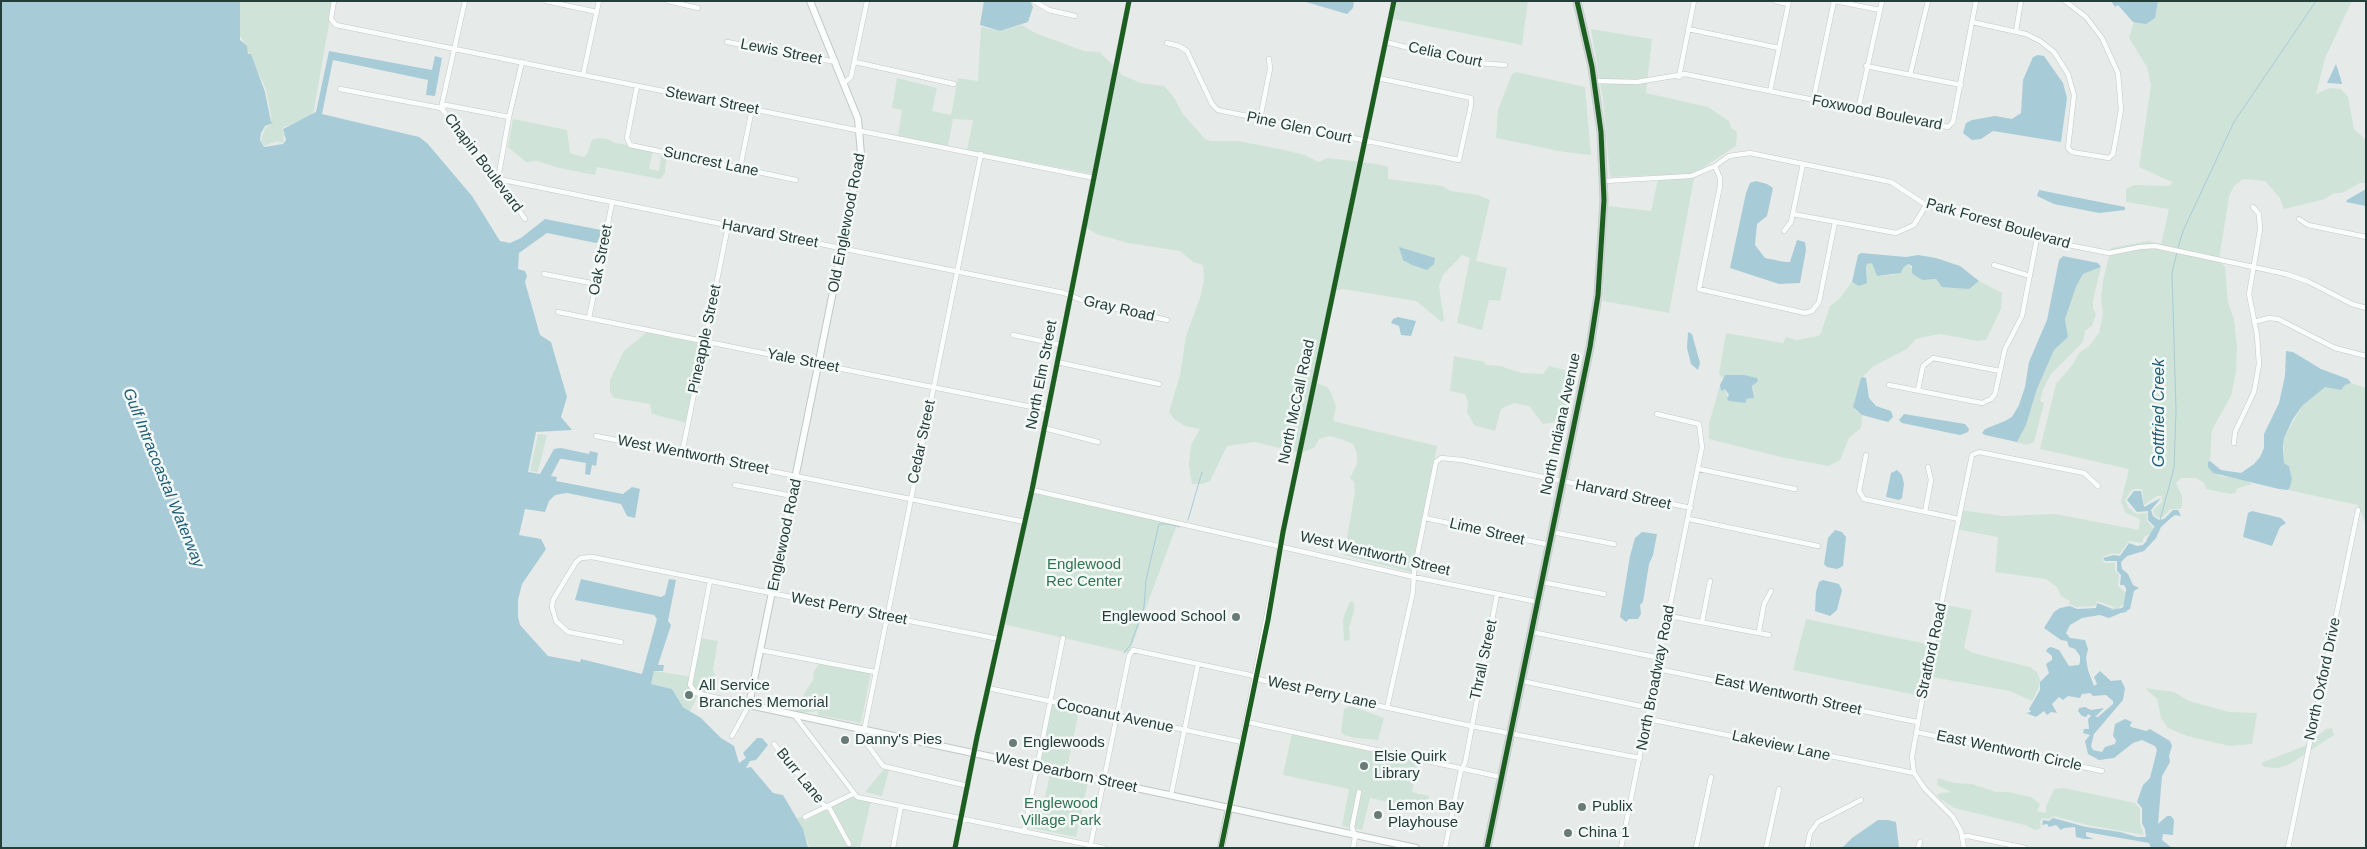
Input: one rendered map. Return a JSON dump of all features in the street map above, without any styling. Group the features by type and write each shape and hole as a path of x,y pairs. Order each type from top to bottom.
{"main road":[{"name":"North Indiana Avenue","path":"1487,848 1596,312 1604,182 1601,132 1595,81 1577,1"}],"street":[{"name":"Stewart Street","path":"334,1 332,22 336,24 1094,178"},
{"path":"441,108 465,1"},
{"path":"546,1 597,12"},
{"path":"583,75 599,1"},
{"path":"668,1 698,8"},
{"name":"Old Englewood Road","path":"810,1 845,82 861,130 860,165 820,364"},
{"path":"845,82 851,76 867,1"},
{"path":"1034,1 1049,10 1074,16"},
{"name":"North Elm Street","path":"956,848 988,688 1032,490 1129,1"},
{"name":"North McCall Road","path":"1229,808 1281,546 1394,1"},
{"path":"1679,77 1694,1"},
{"path":"1770,91 1788,3 1775,1"},
{"path":"1814,101 1835,1 1880,10"},
{"path":"1858,110 1866,66 1882,1"},
{"path":"1910,75 1928,1"},
{"name":"Foxwood Boulevard","path":"1595,81 1637,82 1679,77 1685,74 1948,127 1953,122 1976,1"},
{"path":"2016,30 2021,1"},
{"path":"1972,22 2016,30 2032,36 2047,46 2059,58 2068,74 2074,102 2068,148 2072,152 2109,158 2113,154 2121,110 2118,73 2109,49 2094,26 2065,1"},
{"path":"1688,29 1779,48"},
{"name":"Lewis Street","path":"727,42 836,62"},
{"name":"Celia Court","path":"1386,42 1454,60 1505,65"},
{"name":"Pine Glen Court","path":"1167,43 1179,46 1186,51 1215,108 1364,142 1460,160 1471,98 1378,78"},
{"path":"1260,119 1270,69 1269,59"},
{"path":"498,180 509,118 522,62"},
{"path":"854,62 954,84"},
{"path":"1866,66 1961,85"},
{"name":"Suncrest Lane","path":"637,86 627,143 630,146 796,180"},
{"path":"340,89 441,108 446,105 509,118"},
{"name":"Chapin Boulevard","path":"441,108 498,180 525,219"},
{"path":"740,168 752,109"},
{"name":"Park Forest Boulevard","path":"1604,182 1691,176 1714,166 1729,156 1744,153 1891,182 1926,205 2006,223 2037,238 2109,253 2155,246 2296,276 2352,304 2366,308"},
{"name":"Cedar Street","path":"864,730 981,154"},
{"path":"1784,231 1791,222 1804,164"},
{"path":"1714,166 1720,178 1720,186 1699,289 1805,312 1812,311 1819,302 1836,222"},
{"name":"Harvard Street","path":"498,180 1064,293 1070,297"},
{"name":"Oak Street","path":"590,318 612,203"},
{"path":"1793,214 1898,233 1914,225 1926,205"},
{"path":"2234,443 2235,432 2249,406 2257,378 2259,350 2249,294 2260,222 2259,214 2252,207"},
{"path":"2299,219 2308,225 2366,237"},
{"name":"Pineapple Street","path":"682,452 728,226"},
{"path":"1889,385 1984,403 1992,399 1995,394 2005,348 2022,316 2037,238"},
{"path":"1994,265 2030,276"},
{"path":"544,274 596,284"},
{"name":"Gray Road","path":"1070,297 1167,320"},
{"name":"Yale Street","path":"558,312 1047,410"},
{"path":"2254,322 2269,318 2278,319 2335,348 2366,356"},
{"path":"1013,335 1061,345"},
{"path":"1918,390 1923,366 1932,358 2000,371"},
{"path":"1057,362 1159,384"},
{"name":"Englewood Road","path":"749,706 820,364"},
{"path":"1657,414 1699,424 1702,447 1699,469 1795,489"},
{"path":"1044,428 1098,442"},
{"name":"West Wentworth Street","path":"596,436 1025,522"},
{"name":"Stratford Road","path":"1914,773 1912,757 1917,722 1972,455 1976,451 2084,473 2098,486"},
{"path":"1866,455 1859,491 1862,498 1959,519"},
{"name":"Harvard Street","path":"1425,518 1438,460 1444,458 1462,460 1691,508"},
{"path":"1925,512 1931,480 1928,467"},
{"name":"North Broadway Road","path":"1621,848 1699,469"},
{"path":"735,485 792,496"},
{"name":"West Wentworth Street","path":"1032,490 1414,577 1538,602"},
{"name":"North Oxford Drive","path":"2288,848 2358,510"},
{"path":"1387,708 1425,518"},
{"name":"Lime Street","path":"1425,518 1550,545"},
{"path":"1689,519 1818,546"},
{"path":"1552,532 1614,544"},
{"name":"West Perry Street","path":"621,642 568,632 556,621 552,607 553,600 576,562 581,558 592,556 999,639"},
{"name":"West Dearborn Street","path":"710,581 690,685 696,693 795,716 1416,848"},
{"path":"1702,622 1710,581"},
{"path":"1542,582 1604,594"},
{"path":"1760,631 1764,604 1771,591"},
{"name":"Thrall Street","path":"1445,848 1463,768 1497,594"},
{"path":"1669,616 1750,632 1760,631 1769,635"},
{"path":"1532,632 1660,658"},
{"path":"1024,832 1063,638"},
{"path":"760,650 875,672"},
{"name":"West Perry Lane","path":"1117,716 1129,656 1133,650 1470,726 1640,758"},
{"path":"1170,796 1198,664"},
{"name":"East Wentworth Street","path":"1658,669 1917,722"},
{"path":"1522,681 1650,708"},
{"name":"Cocoanut Avenue","path":"988,688 1242,742"},
{"path":"732,736 749,706"},
{"path":"795,716 857,797 1104,848"},
{"path":"1090,846 1117,716"},
{"name":"Lakeview Lane","path":"1648,719 1914,773"},
{"path":"1246,722 1501,777"},
{"path":"856,729 883,766 968,786"},
{"name":"East Wentworth Circle","path":"1916,732 2102,771"},
{"name":"Burr Lane","path":"774,744 826,807 830,809 848,844"},
{"path":"1914,773 1925,789 1952,817 1962,837 1964,848"},
{"path":"1696,848 1711,776"},
{"path":"1766,848 1779,789"},
{"path":"1353,848 1354,834 1352,827 1359,792"},
{"path":"805,816 853,794"},
{"path":"1807,848 1810,834 1818,822 1861,800"},
{"path":"893,848 901,806"},
{"path":"1221,848 1229,808"},
{"path":"1962,837 1968,836 2025,848"},
{"path":"1918,848 1920,842"}],"green space":[{"path":"237,1 333,1 313,115 282,128 284,135 283,143 277,141 264,146 261,141 265,128 271,124 271,115 266,89 237,29"},
{"path":"1397,1 1528,1 1522,45 1393,19"},
{"path":"2158,1 2352,1 2325,58 2316,94 2330,88 2341,89 2348,97 2354,129 2366,140 2366,183 2360,183 2342,193 2334,193 2325,199 2284,209 2280,198 2265,181 2243,179 2234,186 2229,196 2219,260 2225,267 2228,303 2234,319 2237,347 2236,372 2231,396 2212,430 2210,461 2208,462 2220,476 2246,480 2252,484 2238,488 2235,493 2230,494 2206,489 2204,483 2197,478 2181,478 2176,483 2182,496 2182,506 2180,509 2170,509 2163,517 2159,518 2154,515 2153,510 2162,502 2162,496 2157,496 2144,505 2142,489 2131,491 2125,500 2128,507 2136,514 2147,513 2147,521 2154,529 2152,533 2144,537 2142,543 2129,541 2119,554 2113,553 2102,557 2104,563 2115,563 2115,571 2119,575 2118,586 2126,593 2124,604 2113,612 2114,607 2097,601 2095,606 2077,607 2069,604 2070,601 2061,596 2057,587 2046,579 1995,572 1998,537 1956,529 1960,510 2003,516 2055,514 2139,530 2140,519 2126,513 2121,502 2129,469 2040,449 2056,384 2073,364 2079,353 2089,346 2099,333 2103,313 2101,299 2103,281 2111,248 2148,241 2161,244 2169,209 2126,202 2126,189 2134,185 2170,186 2172,182 2139,167 2151,85 2147,67 2129,38 2134,22 2150,21 2155,15"},
{"path":"1022,25 1035,33 1084,51 1100,52 1122,75 1141,83 1164,86 1173,96 1183,114 1205,139 1211,141 1238,141 1284,150 1305,155 1318,162 1328,158 1377,164 1388,167 1388,179 1442,186 1451,191 1478,195 1490,200 1476,261 1507,268 1500,301 1489,300 1482,330 1457,323 1470,258 1462,255 1443,275 1439,286 1444,319 1442,322 1416,301 1343,289 1331,292 1315,382 1328,388 1332,395 1336,407 1333,421 1437,446 1414,573 1344,555 1355,492 1354,482 1350,478 1357,464 1357,453 1353,444 1344,440 1329,436 1319,439 1315,447 1301,453 1255,442 1227,446 1210,481 1203,484 1192,484 1189,465 1191,445 1200,429 1185,426 1174,419 1169,412 1180,375 1186,336 1200,298 1204,280 1203,265 1193,262 1180,251 1128,243 1096,234 1086,227 1092,174 967,150 973,120 953,119 948,146 898,136 902,110 892,108 897,78 937,88 932,111 951,115 958,78 978,81 981,27 1000,31"},
{"path":"1591,29 1652,39 1646,93 1708,107 1729,121 1731,128 1737,132 1736,146 1695,173 1669,313 1603,301 1608,206 1651,211 1659,175 1610,177 1603,100"},
{"path":"1516,72 1585,87 1591,155 1564,152 1496,138 1498,110 1512,74"},
{"path":"513,119 567,130 570,153 584,157 592,140 599,138 608,139 615,143 653,149 649,169 659,171 662,149 665,151 665,173 660,179 597,167 595,175 559,168 537,161 526,162 508,147"},
{"path":"1872,262 1877,276 1894,275 1908,264 1923,280 1936,279 1942,286 1958,287 1979,281 2002,293 2001,309 1986,340 1978,341 1940,334 1916,339 1907,349 1874,366 1861,378 1855,410 1862,415 1861,428 1849,438 1840,460 1828,466 1781,457 1709,439 1709,424 1720,385 1721,391 1725,389 1728,397 1746,403 1746,399 1751,399 1754,390 1752,386 1757,378 1725,375 1722,378 1719,374 1726,333 1783,343 1786,337 1797,340 1818,336 1821,333 1830,306 1840,298 1852,282 1854,284 1867,277 1866,265"},
{"path":"2101,267 2093,300 2093,308 2096,314 2092,326 2085,331 2083,342 2051,374 2043,389 2040,401 2044,403 2034,442 2027,445 2017,442 2026,425 2037,389 2054,350 2068,337 2065,319 2076,287 2083,274"},
{"path":"647,332 702,344 687,423 652,414 650,404 614,398 610,392 610,380 624,351"},
{"path":"1454,356 1485,362 1485,365 1500,366 1522,373 1543,374 1549,366 1565,370 1572,374 1567,413 1561,421 1543,424 1529,406 1514,403 1501,409 1495,431 1474,425 1467,412 1468,401 1465,394 1450,391"},
{"path":"2351,383 2366,388 2366,525 2358,505 2288,490 2292,479 2289,466 2284,463 2284,438 2302,406 2325,386 2340,390 2345,385"},
{"path":"538,434 547,435 538,472 530,471"},
{"name":"Englewood Rec Center","path":"1032,490 1178,522 1129,653 1003,624"},
{"path":"1350,601 1354,603 1354,611 1349,628 1349,640 1344,641 1343,619"},
{"path":"1941,604 1972,610 1964,648 1973,653 2030,667 2037,672 2040,680 2039,687 2032,701 2010,691 1926,676 1921,696 1793,670 1806,619 1932,645"},
{"path":"700,638 718,641 713,670 715,674 709,697 698,695 690,711 683,707 672,689 651,684 654,671 693,677"},
{"path":"820,662 871,673 861,723 818,715 818,711 799,713 794,709 795,706 802,703 804,694 814,678 813,673"},
{"path":"2145,688 2174,692 2189,701 2229,712 2257,713 2252,744 2230,746 2187,736 2168,728 2161,718 2157,699"},
{"path":"1052,704 1079,710 1067,768 1041,762"},
{"path":"1351,706 1384,718 1378,740 1356,738 1344,735 1341,732 1344,709"},
{"path":"2332,728 2334,735 2290,764 2278,768 2264,767 2261,763 2307,745 2326,729"},
{"path":"1292,733 1418,760 1412,792 1429,796 1427,810 1370,798 1362,830 1342,826 1349,789 1283,775"},
{"path":"884,769 889,770 882,796 865,792"},
{"name":"Englewood Village Park","path":"1050,774 1088,782 1076,837 1027,827 1033,800 1044,802"},
{"path":"1938,778 1954,783 1972,784 1996,792 2008,792 2031,797 2040,804 2037,811 2044,813 2054,789 2064,788 2135,803 2140,809 2140,824 2144,835 2087,825 2054,816 2049,819 2042,818 2040,822 2041,828 2035,830 2025,825 1954,808 1937,795 1951,792 1937,785"},
{"path":"850,797 871,801 860,848 810,848 797,818 802,817 805,821"}],"water":[{"name":"Gulf Intracoastal Waterway","path":"1,1 240,1 240,40 247,46 248,54 251,54 265,92 271,122 273,123 265,126 261,133 260,140 264,147 283,144 286,140 283,129 316,112 329,51 432,70 435,56 442,58 435,96 426,95 428,80 333,60 322,114 419,137 427,143 472,196 500,241 510,243 521,238 545,219 601,230 599,241 596,243 547,233 519,253 518,269 525,271 527,276 525,282 540,335 551,342 567,397 561,417 572,430 536,432 528,472 540,474 554,449 561,448 589,454 590,451 598,453 596,466 592,465 590,475 585,474 586,463 560,459 551,476 557,477 556,481 623,494 632,487 640,489 635,518 627,516 621,504 567,493 555,495 549,501 545,512 525,509 519,535 541,539 546,549 522,584 518,600 520,625 548,656 580,662 581,659 642,674 657,619 654,615 575,600 581,579 661,597 665,595 669,579 676,580 668,621 671,625 658,665 664,665 663,671 654,671 651,684 672,689 683,707 701,718 721,738 734,746 739,763 746,758 743,753 757,738 762,738 768,745 756,760 750,761 746,768 751,767 773,793 783,795 803,829 808,848 1,848"},
{"path":"984,1 1030,1 1033,7 1028,22 1000,31 980,25"},
{"path":"1354,1 1353,8 1347,14 1306,2"},
{"path":"2111,1 2158,1 2155,18 2146,24 2133,22 2118,5 2115,7"},
{"path":"2038,55 2044,56 2063,83 2067,98 2061,142 1993,131 1981,139 1972,140 1963,133 1966,123 1972,120 1995,116 2012,119 2021,113 2023,80 2033,57"},
{"path":"2336,64 2342,84 2327,83"},
{"path":"1756,181 1773,188 1767,216 1757,224 1755,245 1765,258 1790,262 1797,240 1805,242 1806,250 1800,283 1779,284 1730,268 1746,193 1750,183"},
{"path":"2366,189 2366,206 2346,202 2347,200"},
{"path":"2039,190 2125,207 2125,210 2099,213 2054,204 2037,196"},
{"path":"1399,247 1435,258 1434,264 1427,270 1412,265 1403,260"},
{"path":"1861,253 1906,257 1918,255 1936,258 1960,266 1979,281 1969,289 1942,287 1936,279 1923,280 1917,277 1912,273 1912,266 1908,264 1901,273 1877,276 1872,263 1867,264 1866,268 1867,283 1859,286 1852,282 1858,255"},
{"path":"2063,256 2098,263 2101,267 2083,274 2076,287 2065,319 2068,337 2054,350 2037,389 2026,425 2017,442 1985,435 1982,433 1985,429 2012,417 2019,405 2025,387 2029,362 2047,320 2059,260"},
{"path":"1398,317 1416,321 1411,336 1401,335 1399,326 1391,323 1393,319"},
{"path":"1688,332 1692,334 1700,363 1698,370 1691,364 1687,348"},
{"path":"2286,351 2293,352 2321,369 2348,379 2351,383 2345,385 2341,390 2325,387 2302,406 2293,419 2284,438 2283,448 2284,463 2289,466 2292,479 2290,487 2288,490 2279,489 2213,473 2208,467 2208,462 2210,461 2221,470 2241,473 2260,457 2264,448 2264,434 2279,403 2285,376"},
{"path":"1725,375 1744,375 1757,378 1758,381 1752,386 1754,398 1746,399 1746,403 1729,401 1727,399 1729,395 1725,389 1721,391 1720,385"},
{"path":"1861,378 1866,378 1869,398 1876,406 1891,411 1893,417 1888,422 1862,415 1853,407"},
{"path":"1904,414 1965,424 1969,429 1968,432 1960,435 1902,423 1899,420"},
{"path":"1897,470 1902,475 1904,484 1902,498 1899,500 1886,497 1891,473"},
{"path":"2134,491 2141,491 2144,507 2161,498 2151,510 2153,516 2159,520 2164,519 2173,510 2178,510 2181,516 2175,515 2161,527 2156,538 2144,551 2127,556 2121,562 2122,569 2128,574 2133,585 2139,588 2134,591 2130,609 2109,618 2100,615 2082,618 2070,625 2066,633 2070,638 2085,640 2088,649 2086,658 2088,670 2094,686 2097,684 2094,677 2100,671 2111,681 2121,680 2125,688 2123,700 2094,734 2091,746 2093,750 2102,752 2105,747 2115,744 2116,740 2113,736 2115,724 2125,719 2132,722 2131,727 2146,731 2150,729 2170,741 2172,746 2169,756 2170,762 2162,776 2158,824 2167,816 2171,816 2174,820 2173,835 2163,834 2162,840 2172,848 2151,848 2149,843 2086,832 2086,836 2094,839 2084,839 2076,837 2075,827 2061,830 2056,825 2049,827 2047,824 2042,825 2043,820 2049,821 2053,818 2086,827 2146,837 2142,823 2142,808 2137,802 2143,785 2150,778 2157,750 2155,746 2142,740 2133,743 2114,758 2099,760 2088,754 2085,741 2090,735 2083,733 2084,729 2089,729 2088,719 2091,716 2088,714 2086,717 2082,716 2078,711 2079,708 2085,707 2091,710 2104,708 2095,717 2098,717 2113,704 2113,701 2106,695 2093,696 2090,693 2082,694 2080,698 2068,696 2063,700 2059,697 2052,704 2057,713 2051,712 2047,715 2044,711 2036,717 2026,713 2031,712 2029,709 2040,690 2040,682 2049,673 2046,664 2052,660 2052,656 2046,651 2048,648 2051,647 2059,650 2069,666 2079,665 2080,662 2080,656 2075,649 2069,647 2067,641 2061,640 2044,628 2054,612 2060,608 2070,606 2077,609 2096,608 2097,603 2113,609 2105,611 2113,614 2126,605 2128,592 2124,585 2120,585 2121,575 2117,571 2117,561 2105,561 2103,558 2114,555 2120,556 2129,543 2137,546 2143,545 2157,529 2148,520 2148,511 2137,512 2127,500"},
{"path":"2252,511 2281,518 2286,523 2280,527 2272,546 2243,537 2248,513"},
{"path":"1835,530 1842,532 1846,537 1843,566 1837,569 1827,567 1824,564 1828,538"},
{"path":"1642,532 1657,534 1653,555 1649,564 1643,602 1640,605 1641,614 1638,619 1629,619 1626,622 1620,617 1630,556 1635,538"},
{"path":"1823,580 1839,584 1842,590 1837,610 1830,616 1815,611 1816,592 1819,582"},
{"path":"1878,820 1896,822 1899,848 1842,848 1852,838"}],"waterway":[{"name":"Gottfried Creek","path":"2178,248 2183,231 2234,122 2316,1"},
{"name":"Gottfried Creek","path":"2160,520 2174,468 2176,410 2172,273 2177,252"},
{"path":"1188,520 1202,472"},
{"path":"1124,653 1131,644 1144,607 1146,580 1159,524 1180,527"},
{"name":"Gottfried Creek","path":"2149,540 2159,524"},
{"name":"Gottfried Creek","path":"2103,613 2125,610 2129,587"}],"cycle path":[{"path":"955,848 977,737 1032,490 1129,1"},
{"path":"1221,848 1268,620 1283,532 1394,1"},
{"path":"1487,848 1590,347 1598,295 1604,200 1601,132 1592,67 1577,1"}],"place":[{"name":"Englewood School","path":"1236,617"},
{"name":"All Service Branches Memorial","path":"689,695"},
{"name":"Danny's Pies","path":"845,740"},
{"name":"Englewoods","path":"1013,743"},
{"name":"Elsie Quirk Library","path":"1364,766"},
{"name":"Publix","path":"1582,807"},
{"name":"Lemon Bay Playhouse","path":"1378,815"},
{"name":"China 1","path":"1568,833"}]}
